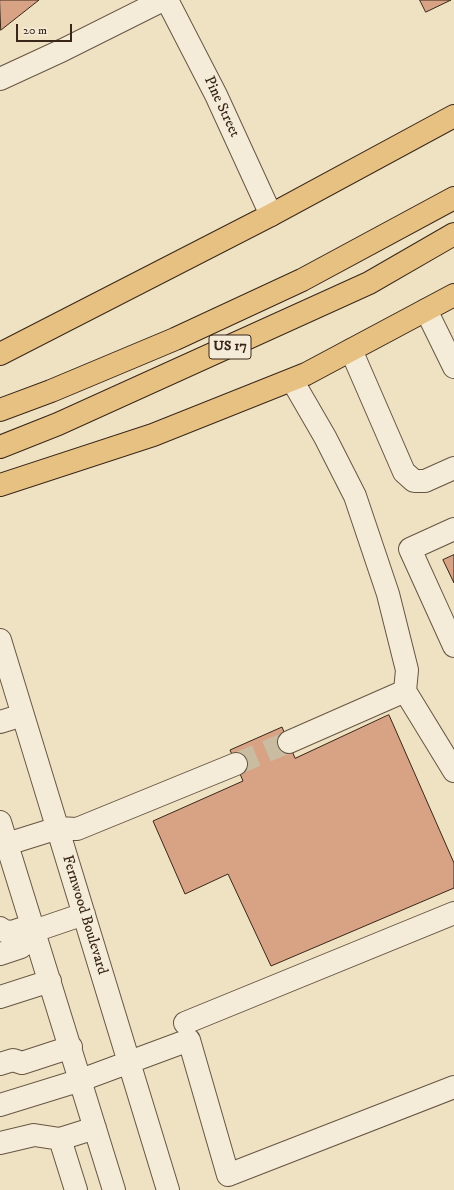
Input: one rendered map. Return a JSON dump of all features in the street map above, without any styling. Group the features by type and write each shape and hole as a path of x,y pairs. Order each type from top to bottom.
{"main road":[{"path":"0,354 271,214 454,116"},
{"name":"US 17","path":"0,410 51,391 175,339 302,280 454,198"},
{"name":"US 17","path":"0,447 58,424 369,284 454,234"},
{"path":"0,485 153,435 292,380 454,295"}],"street":[{"path":"0,79 63,50 163,0"},
{"name":"Pine Street","path":"167,0 216,95 271,214"},
{"path":"426,310 454,367"},
{"path":"351,350 404,472 414,481 425,481 454,468"},
{"path":"292,380 325,437 355,496 388,594 408,670 405,691 454,771"},
{"path":"454,529 410,549 454,646"},
{"name":"Fernwood Boulevard","path":"0,640 168,1190"},
{"path":"289,742 405,691"},
{"path":"0,722 23,714"},
{"path":"7,844 58,828 77,830 236,764"},
{"path":"0,822 7,844 7,868 34,931 114,1190"},
{"path":"0,1105 81,1080 129,1062 186,1026 454,913"},
{"path":"0,928 4,931 12,932 21,929 34,931 84,914"},
{"path":"0,954 21,947 34,931"},
{"path":"0,997 50,981"},
{"path":"186,1026 228,1175 454,1087"},
{"path":"0,1064 13,1060 22,1063 71,1047"},
{"path":"0,1076 18,1071 22,1063"},
{"path":"0,1143 34,1135 60,1139 95,1128"},
{"path":"60,1139 76,1190"}],"building":[{"path":"0,0 39,0 1,30"},
{"path":"420,0 451,0 426,12"},
{"path":"454,555 454,583 443,560"},
{"path":"389,715 454,863 454,888 271,966 228,874 185,894 153,821 243,781 230,750 282,727 295,758"}],"tunnel":[{"path":"236,764 289,742"}]}
